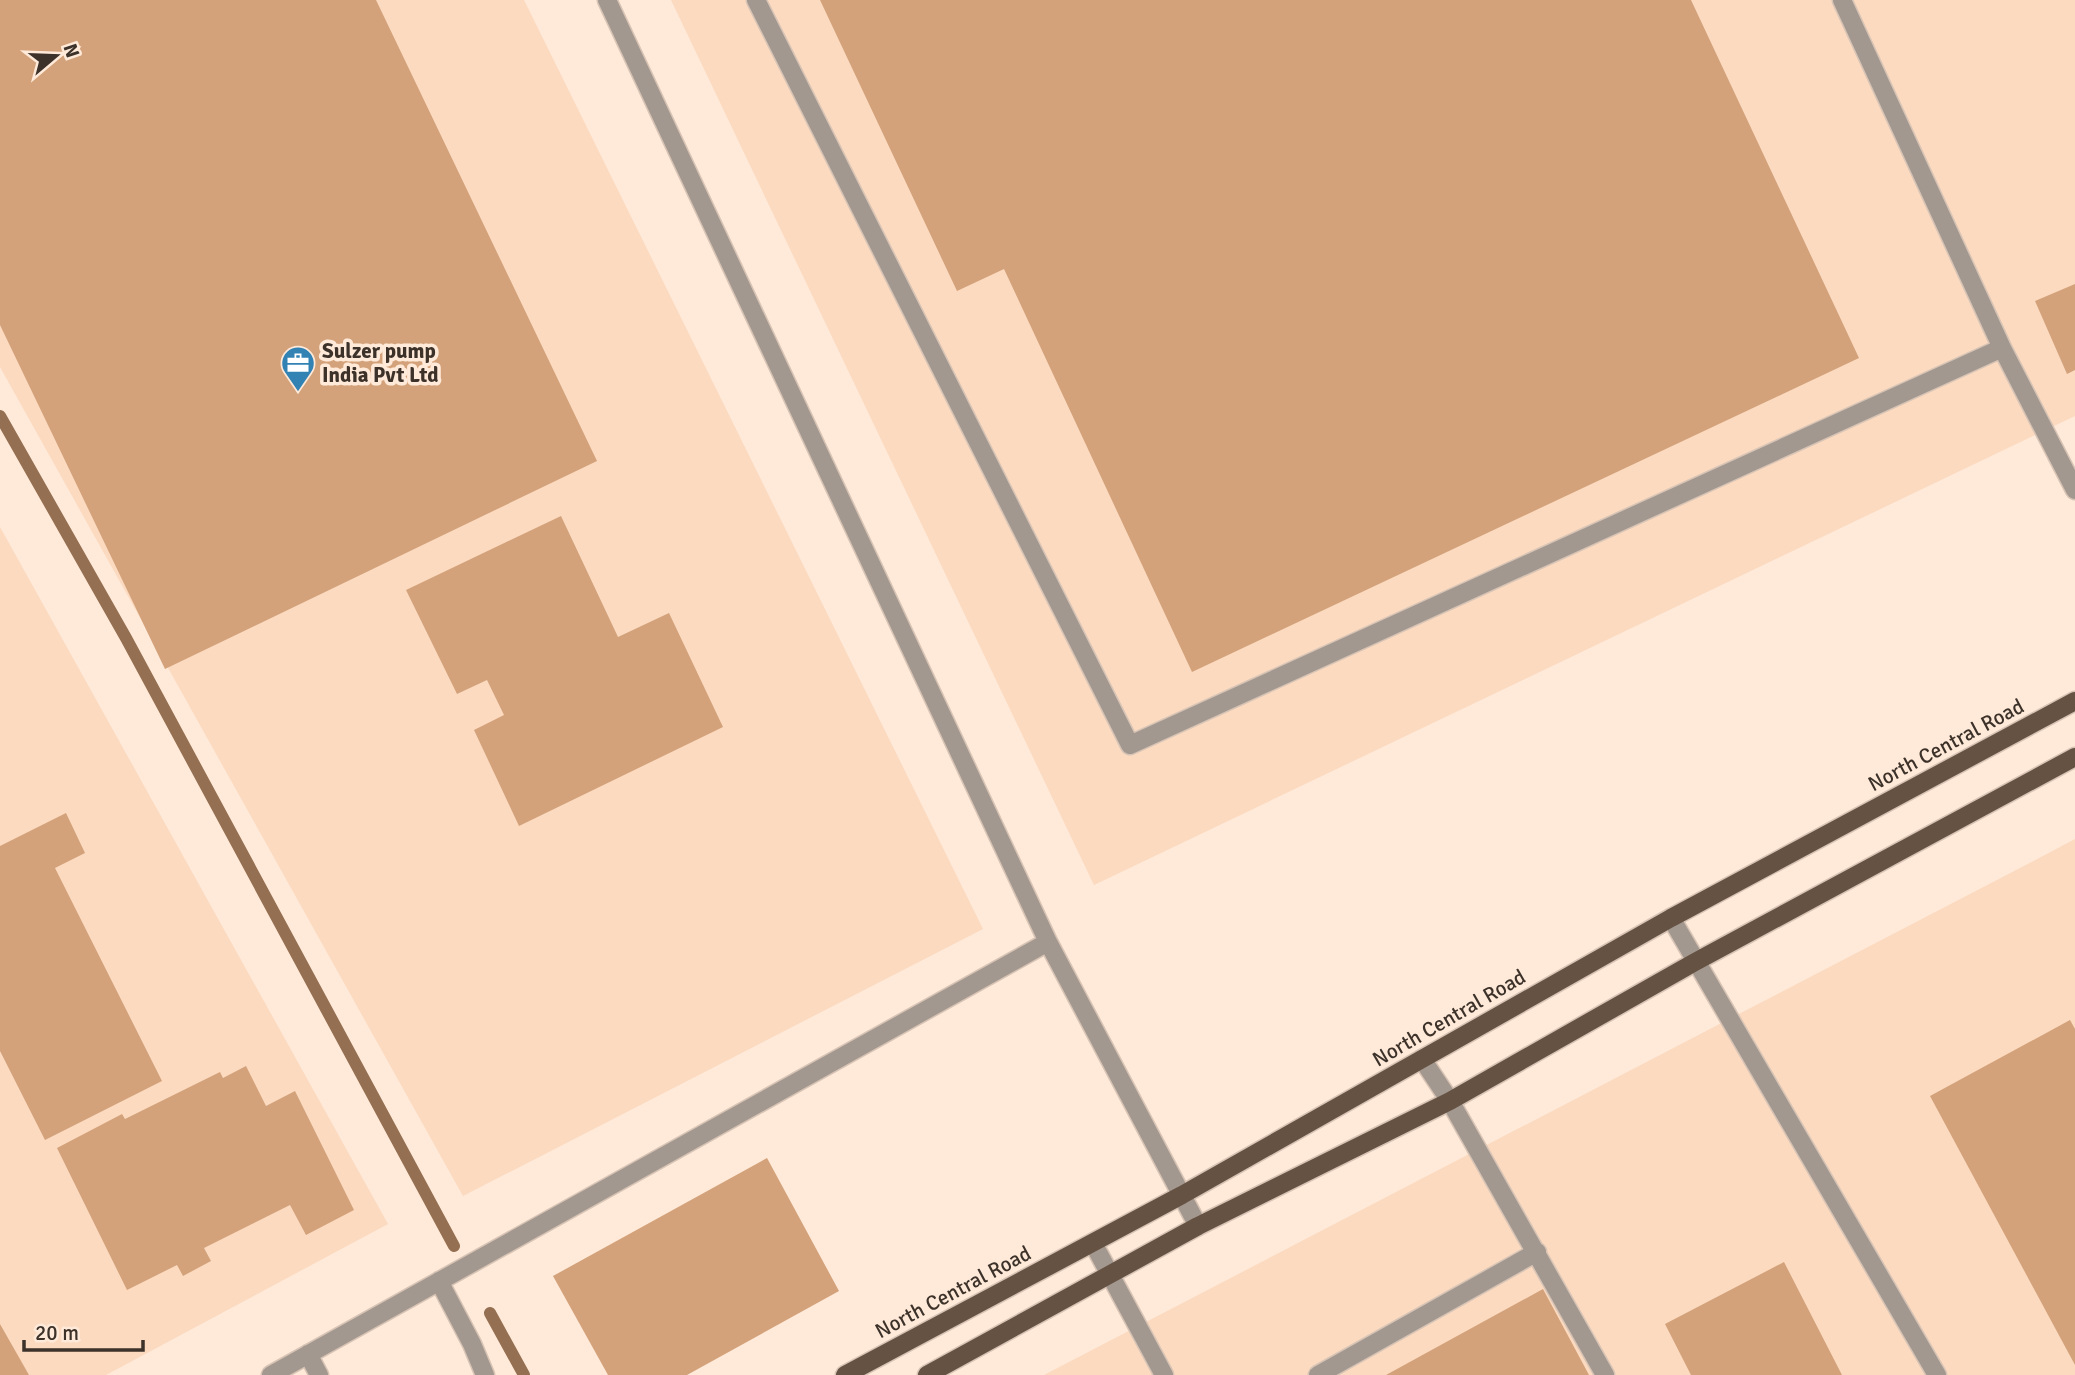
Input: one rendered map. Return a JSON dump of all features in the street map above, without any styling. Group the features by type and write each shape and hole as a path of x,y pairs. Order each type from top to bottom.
{"main road":[{"name":"North Central Road","path":"845,1375 1182,1195 1671,918 2075,701"},
{"path":"927,1375 1198,1226 1450,1101 1695,962 2075,757"}],"street":[{"path":"607,0 1048,942 1198,1226"},
{"path":"756,0 1130,745 2002,348"},
{"path":"1842,0 2002,348 2075,490"},
{"path":"1671,918 1937,1375"},
{"path":"271,1375 1048,942"},
{"path":"1422,1059 1450,1101 1605,1375"},
{"path":"1093,1242 1164,1375"},
{"path":"1318,1375 1537,1252"},
{"path":"439,1281 485,1375"},
{"path":"308,1354 319,1375"}],"shaded area":[{"path":"0,0 524,0 983,929 463,1196 0,367"},
{"path":"671,0 2075,0 2075,416 1094,885"},
{"path":"0,527 388,1224 106,1375 0,1375"},
{"path":"2075,839 2075,1375 1044,1375 2043,856"}],"building":[{"name":"Sulzer pump India Pvt Ltd","path":"0,0 376,0 597,461 165,669 0,325"},
{"path":"820,0 1691,0 1859,358 1192,672 1004,269 957,291"},
{"path":"2075,284 2075,370 2067,374 2035,301"},
{"path":"561,516 618,637 669,613 723,727 519,826 474,730 504,715 487,680 457,694 406,590"},
{"path":"66,813 85,853 55,868 162,1081 45,1140 0,1051 0,846"},
{"path":"2070,1020 2075,1029 2075,1365 1930,1096"},
{"path":"246,1066 266,1106 295,1091 354,1210 306,1235 290,1205 204,1248 211,1261 183,1276 177,1265 127,1290 57,1148 122,1114 125,1119 220,1072 223,1078"},
{"path":"767,1158 839,1291 687,1375 608,1375 553,1276"},
{"path":"1784,1262 1842,1375 1691,1375 1665,1324"},
{"path":"1543,1289 1589,1375 1386,1375"},
{"path":"0,1324 29,1375 0,1375"}],"waterway":[{"path":"0,416 126,638 454,1246"},
{"path":"490,1313 524,1375"}],"place":[{"name":"Sulzer pump India Pvt Ltd","path":"298,393"}]}
